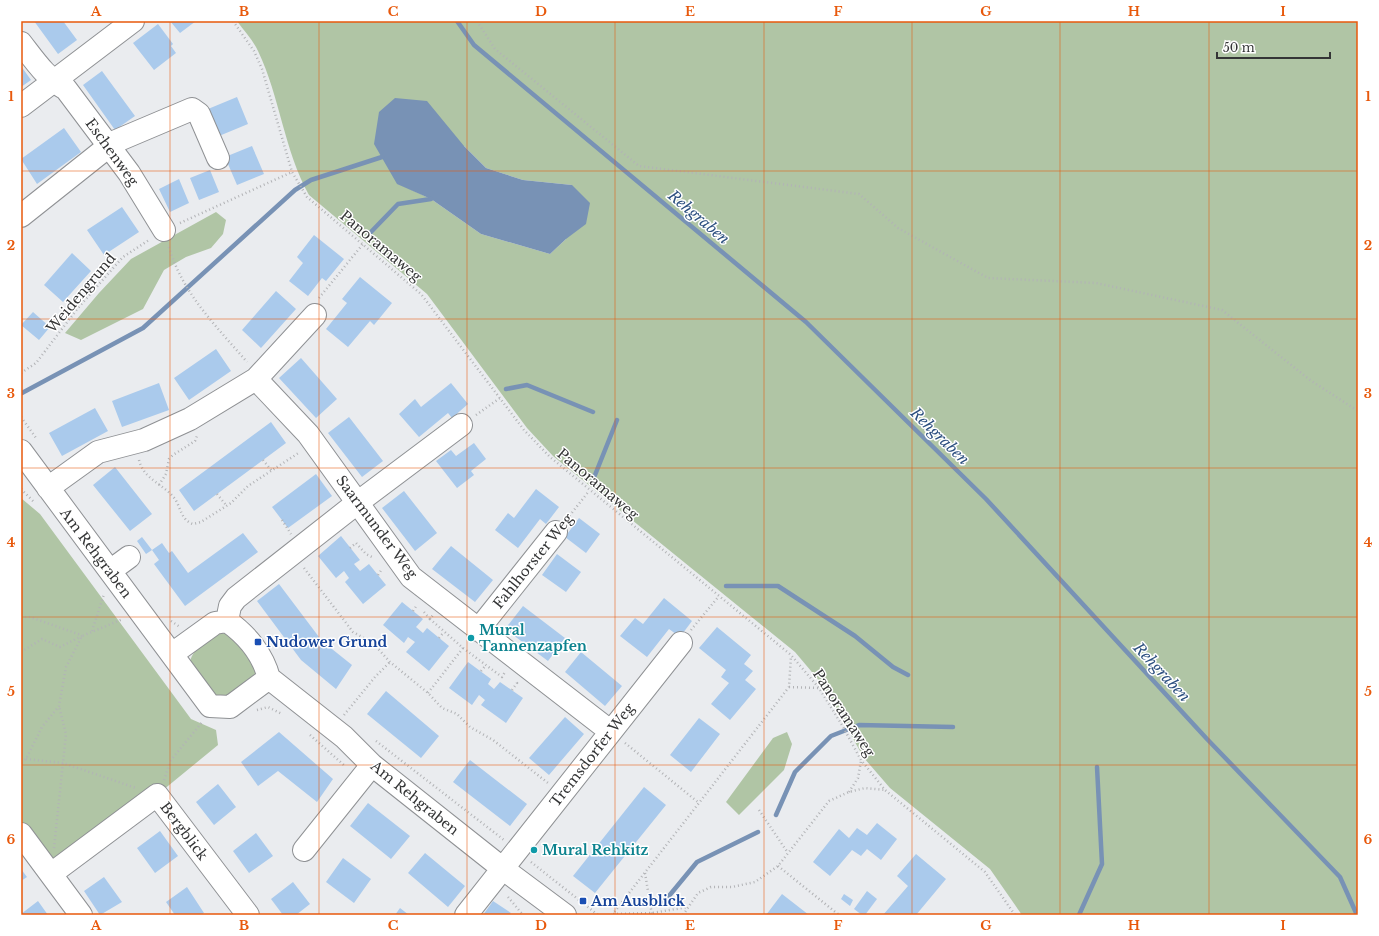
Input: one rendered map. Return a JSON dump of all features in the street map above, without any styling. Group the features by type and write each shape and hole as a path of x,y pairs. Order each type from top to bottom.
{"street":[{"path":"21,106 133,21"},
{"name":"Eschenweg","path":"21,43 41,70 53,82 66,89 129,173 164,230"},
{"path":"21,216 114,142 192,110 200,114 218,158"},
{"path":"48,488 98,452 134,442 190,419 256,379 315,315"},
{"name":"Saarmunder Weg","path":"256,379 313,442 411,576 478,630 511,672 610,731"},
{"path":"227,621 230,606 236,598 357,503 461,425"},
{"name":"Am Rehgraben","path":"21,451 210,706 230,707 269,678 344,737 372,765 502,868 565,915"},
{"name":"Fahlhorster Weg","path":"478,630 556,532"},
{"path":"110,571 129,557"},
{"path":"172,654 214,623 227,621 242,631 265,664 269,678"},
{"name":"Tremsdorfer Weg","path":"466,915 681,643"},
{"path":"304,850 372,765"},
{"name":"Bergblick","path":"51,874 158,795 248,915"},
{"path":"21,834 81,915"}],"path":[{"name":"Panoramaweg","path":"233,21 254,51 262,69 292,172 306,197 421,294 524,430 545,452 589,491 791,656 819,688 842,725 861,760 885,790 985,872 1015,915"},
{"path":"477,21 495,49 639,166 859,194 898,228 988,278 1096,283 1222,310 1310,380 1358,411"},
{"name":"Weidengrund","path":"21,373 36,363 78,308 123,257 164,230 292,172"},
{"path":"164,230 174,265 193,299 248,364 256,379"},
{"path":"315,315 314,305 363,244"},
{"path":"461,425 500,398"},
{"path":"159,485 166,474 169,459 197,438 197,432 190,419"},
{"path":"134,442 139,463 144,472 175,499 184,518 190,523 201,522 234,501 248,486 313,442"},
{"path":"263,460 272,471"},
{"name":"Fahlhorster Weg","path":"556,532 589,491"},
{"path":"218,494 226,505"},
{"path":"350,548 356,543 366,554 376,559"},
{"path":"303,567 353,632 373,643 390,662 428,692 442,708 457,714 470,727 493,740 544,780"},
{"path":"378,575 382,569"},
{"path":"92,631 104,592"},
{"path":"681,643 718,596"},
{"path":"443,602 430,619 463,648 502,677 511,672 517,683 512,690"},
{"path":"413,611 418,605"},
{"path":"21,617 30,617 82,636"},
{"path":"21,652 42,639 60,647 92,631 124,619"},
{"path":"439,638 444,632"},
{"path":"51,874 66,734 59,706 66,667 82,636"},
{"path":"428,692 463,648"},
{"path":"612,914 789,687 791,656"},
{"path":"344,716 390,662"},
{"path":"481,671 486,665"},
{"path":"789,687 819,688"},
{"path":"21,762 26,759 42,728 59,706"},
{"path":"338,711 350,721"},
{"path":"26,759 63,763 158,795 171,760 203,721"},
{"path":"610,731 699,803"},
{"path":"374,740 598,915"},
{"path":"849,792 858,778 861,760"},
{"path":"683,915 698,893 711,888 732,887 755,882 778,866 829,801 849,792 865,788 885,790"},
{"path":"759,810 788,853"},
{"path":"778,866 839,915"},
{"path":"645,872 652,914"},
{"path":"612,914 652,914 689,907"}],"green space":[{"path":"237,21 1358,21 1358,915 1022,915 990,869 890,788 864,758 822,684 795,652 553,456 527,428 427,294 309,195 294,160 272,87 256,47","holes":["464,146 486,168 523,180 572,185 566,239 550,254 481,234 431,199 397,183"]},
{"path":"216,212 226,220 223,234 211,248 186,257 164,270 143,309 81,340 65,333 99,293 131,259"},
{"path":"21,498 40,514 191,719 216,730 218,745 157,795 51,874 21,834"},
{"path":"222,633 233,638 238,643 252,662 257,674 233,698 218,700 190,665 193,655 201,645"},
{"path":"787,732 792,744 784,770 739,815 726,802 773,738"}],"water":[{"path":"395,98 427,101 464,146 486,168 523,180 572,185 590,203 586,224 566,239 550,254 481,234 431,199 397,184 374,144 379,112"}],"building":[{"path":"34,21 63,21 77,40 58,54"},
{"path":"170,21 196,21 180,33"},
{"path":"158,24 173,44 171,46 176,53 154,70 133,43"},
{"path":"21,66 31,80 21,87"},
{"path":"102,71 135,116 115,130 83,85"},
{"path":"237,97 248,124 219,136 208,109"},
{"path":"64,128 81,152 37,184 21,159"},
{"path":"252,146 264,174 237,185 225,157"},
{"path":"210,170 219,192 199,200 190,178"},
{"path":"179,179 189,203 170,212 159,189"},
{"path":"122,207 139,232 104,255 87,230"},
{"path":"314,235 344,259 326,281 322,278 308,296 289,281 303,263 297,257"},
{"path":"72,253 91,271 63,302 44,285"},
{"path":"360,277 392,303 374,325 370,321 348,347 326,329 347,303 342,299"},
{"path":"276,291 296,309 261,348 242,330"},
{"path":"33,312 50,327 39,340 21,325"},
{"path":"216,349 231,371 189,400 174,378"},
{"path":"301,358 337,399 316,418 279,378"},
{"path":"159,383 169,410 122,427 112,401"},
{"path":"451,383 468,404 452,418 448,413 419,437 399,414 415,399 421,407"},
{"path":"95,408 108,431 62,456 49,433"},
{"path":"349,417 383,461 362,477 328,433"},
{"path":"271,422 286,443 194,511 179,490"},
{"path":"474,443 486,459 471,471 474,475 457,488 436,461 451,450 456,456"},
{"path":"115,467 152,514 130,531 93,485"},
{"path":"316,474 332,496 288,528 272,507"},
{"path":"536,489 559,507 546,524 540,519 518,548 495,530 508,513 514,518"},
{"path":"404,491 437,533 415,551 382,508"},
{"path":"579,518 600,534 586,553 565,537"},
{"path":"243,533 258,552 185,606 154,564 159,560 152,550 162,543 169,553 172,551 188,573"},
{"path":"341,536 360,560 354,564 360,571 369,564 386,585 363,604 345,582 349,578 344,571 336,578 318,556"},
{"path":"142,537 152,550 146,554 137,541"},
{"path":"451,546 493,580 475,602 432,569"},
{"path":"557,554 581,572 566,592 542,575"},
{"path":"279,584 322,641 352,665 336,689 301,660 257,601"},
{"path":"664,598 692,621 680,637 669,629 647,657 620,636 635,618 643,624"},
{"path":"402,602 423,619 416,627 423,633 427,628 449,646 429,671 406,652 415,642 408,637 404,643 383,625"},
{"path":"523,606 565,638 548,661 505,629"},
{"path":"717,627 751,655 744,664 753,671 745,680 756,689 730,720 711,704 729,683 721,677 726,670 699,648"},
{"path":"581,652 622,686 605,706 565,672"},
{"path":"468,662 491,679 488,684 494,689 500,682 523,698 506,723 481,705 485,700 479,695 472,705 449,688"},
{"path":"386,691 439,736 421,758 367,714"},
{"path":"565,717 584,734 549,775 529,758"},
{"path":"699,718 720,734 691,772 670,755"},
{"path":"279,732 333,779 317,802 278,771 258,786 241,762"},
{"path":"470,760 527,804 510,826 453,782"},
{"path":"218,784 236,807 214,825 196,802"},
{"path":"644,787 666,805 595,893 573,876"},
{"path":"368,803 410,836 391,859 350,826"},
{"path":"877,823 897,839 881,860 867,849 861,856 852,850 830,876 813,862 839,829 849,838 857,828 867,835"},
{"path":"160,831 178,856 155,873 137,848"},
{"path":"256,833 273,856 249,873 233,851"},
{"path":"425,853 465,886 448,907 408,873"},
{"path":"916,854 946,879 916,915 883,915 908,886 897,876"},
{"path":"343,858 371,879 354,903 326,882"},
{"path":"21,869 27,877 21,881"},
{"path":"104,877 122,902 100,915 84,891"},
{"path":"293,882 310,904 296,915 283,915 271,899"},
{"path":"187,887 204,913 201,915 175,915 166,902"},
{"path":"867,891 877,899 865,915 862,915 854,909"},
{"path":"782,894 809,915 766,915"},
{"path":"844,894 853,900 850,906 841,899"},
{"path":"38,901 48,915 21,915 21,914"},
{"path":"493,901 511,913 509,915 483,915"},
{"path":"400,908 409,915 395,915"}],"waterway":[{"name":"Rehgraben","path":"457,21 474,45 806,322 986,499 1207,739 1340,877 1357,915"},
{"path":"22,393 143,328 295,190 311,180 382,157"},
{"path":"369,234 398,204 431,199"},
{"path":"506,389 527,385 593,412"},
{"path":"593,480 617,420"},
{"path":"726,586 778,586 855,636 893,667 908,675"},
{"path":"776,815 795,772 831,736 859,725 953,727"},
{"path":"1079,915 1102,864 1097,767"},
{"path":"664,902 697,862 758,832"}],"place":[{"name":"Mural Tannenzapfen","path":"471,638"},
{"name":"Nudower Grund","path":"258,642"},
{"name":"Mural Rehkitz","path":"534,850"},
{"name":"Am Ausblick","path":"583,901"}]}
